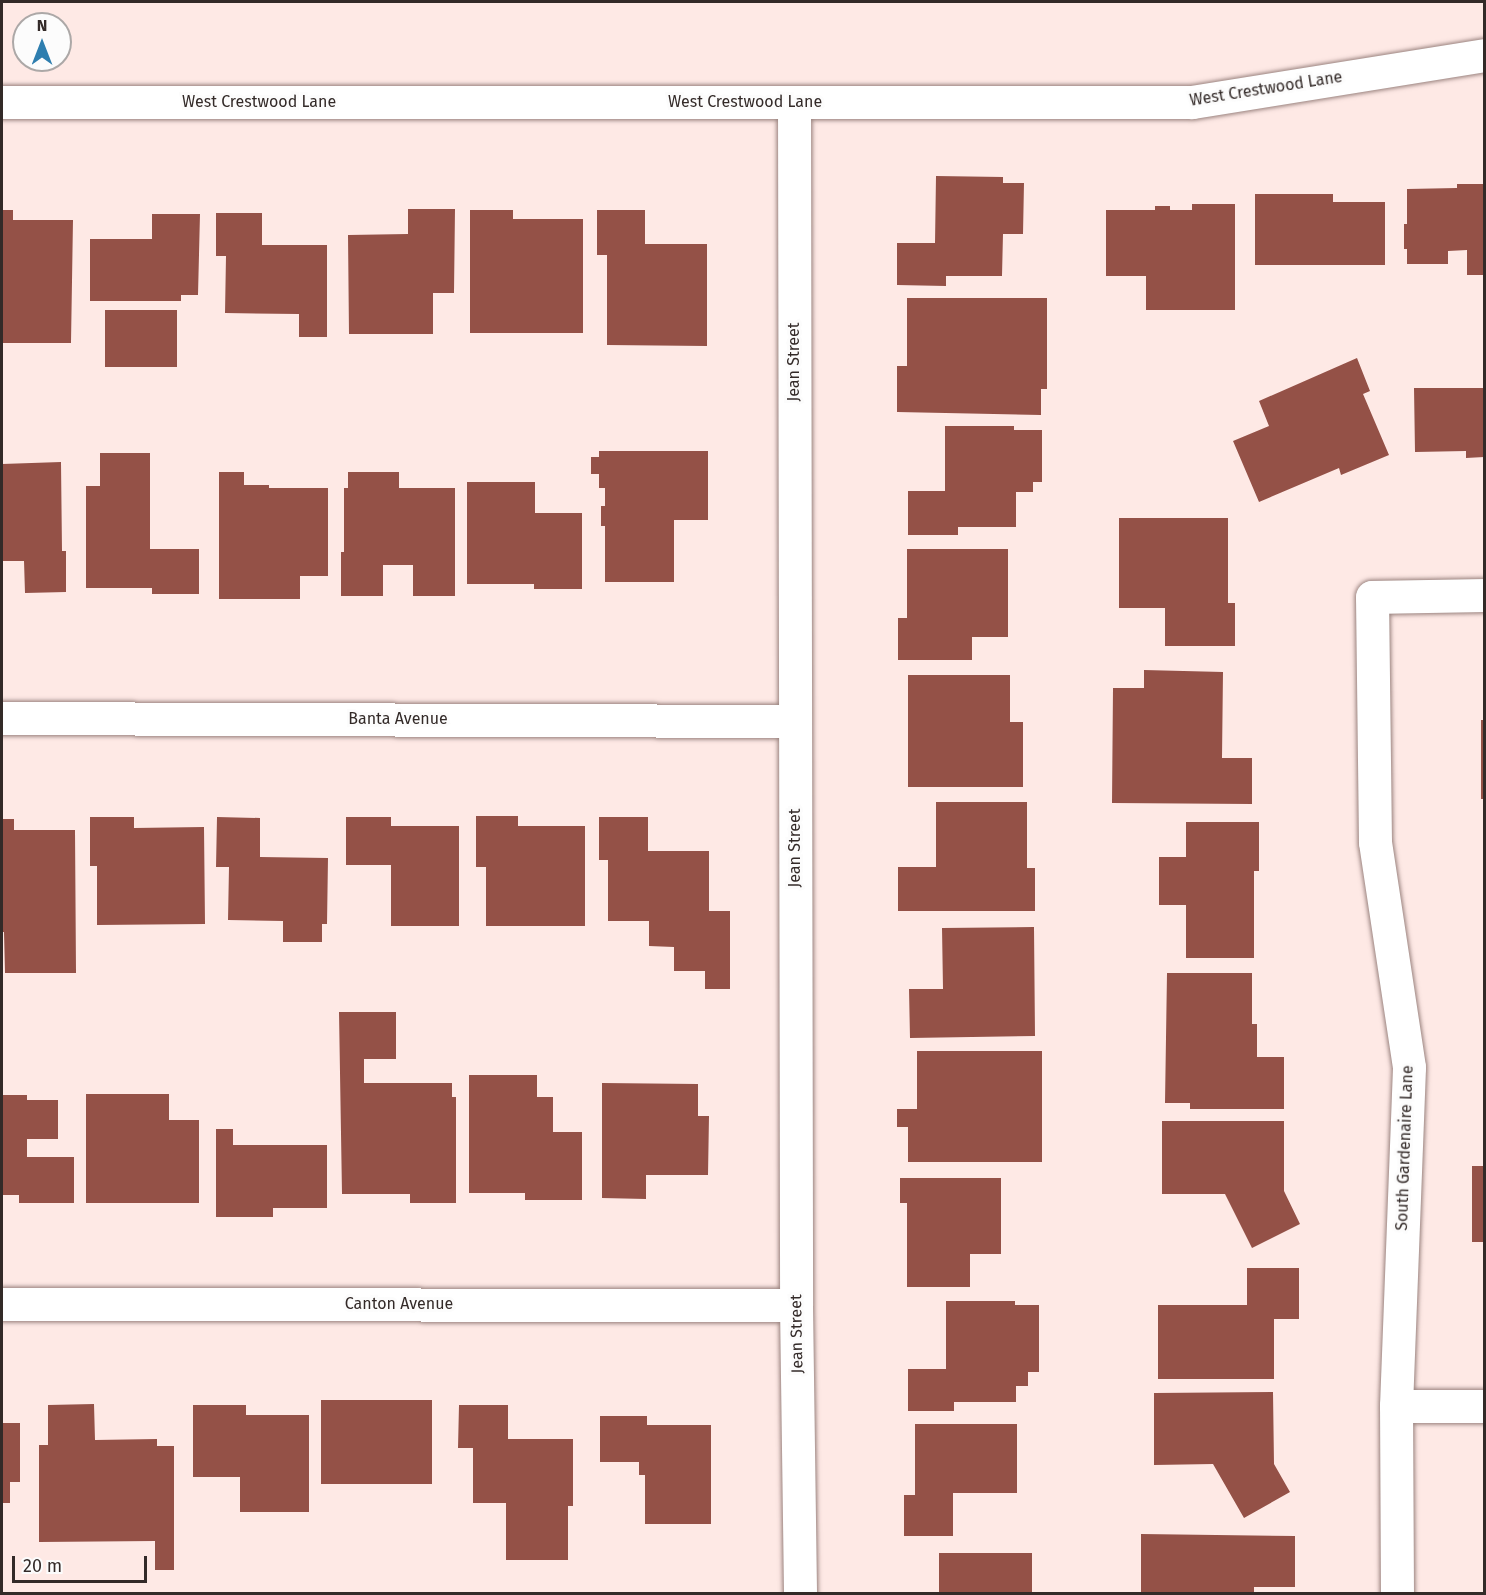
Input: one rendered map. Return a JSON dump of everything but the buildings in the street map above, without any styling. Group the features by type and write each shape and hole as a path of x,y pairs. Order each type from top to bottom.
{"street":[{"name":"West Crestwood Lane","path":"2,102 1192,102 1485,55"},
{"name":"Jean Street","path":"794,102 796,1305 800,1593"},
{"name":"South Gardenaire Lane","path":"1397,1593 1396,1406 1409,1067 1375,843 1372,597 1485,595"},
{"name":"Banta Avenue","path":"2,717 795,721"},
{"name":"Canton Avenue","path":"2,1304 796,1305"},
{"path":"1396,1406 1485,1406"}]}
